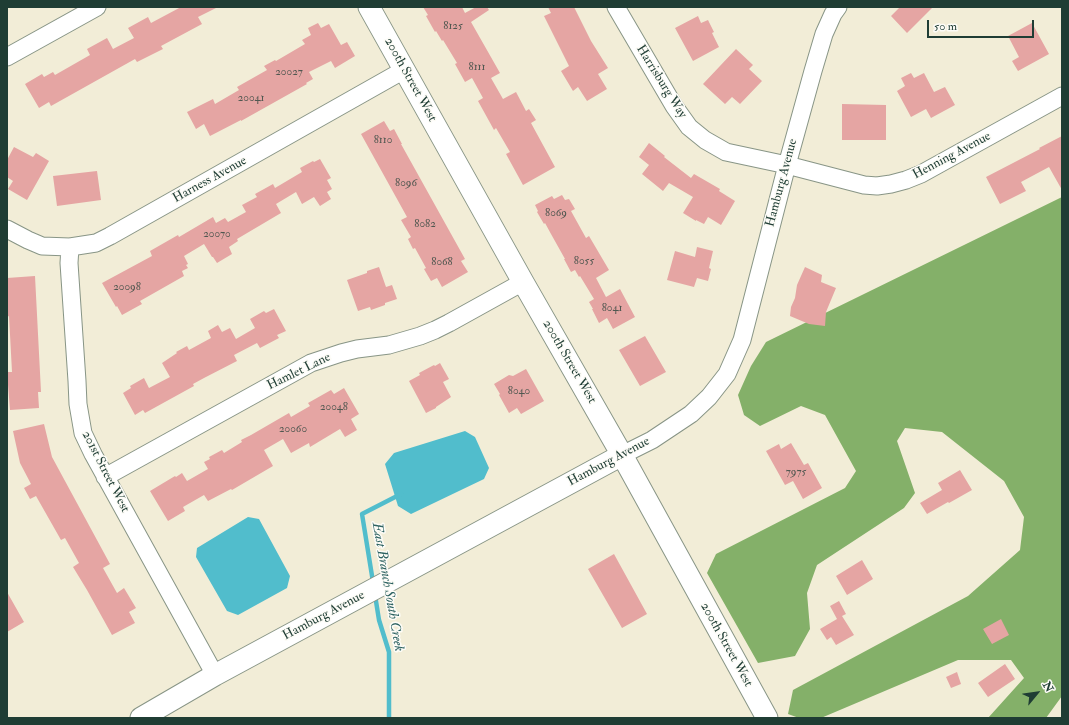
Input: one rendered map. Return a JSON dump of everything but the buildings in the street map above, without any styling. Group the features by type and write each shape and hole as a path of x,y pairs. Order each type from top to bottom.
{"street":[{"path":"7,58 97,7"},
{"name":"200th Street West","path":"369,7 622,455 767,718"},
{"name":"Harrisburg Way","path":"616,7 674,106 689,127 705,140 726,152 787,165"},
{"name":"Hamburg Avenue","path":"141,718 216,675 652,440 691,414 709,397 727,374 742,340 813,71 824,34 833,14 838,7"},
{"name":"Harness Avenue","path":"7,229 42,246 70,247 96,243 404,70"},
{"name":"Henning Avenue","path":"787,165 864,185 877,186 906,180 921,174 1062,96"},
{"name":"201st Street West","path":"70,247 69,263 76,380 81,425 87,444 216,675"},
{"name":"Hamlet Lane","path":"105,477 311,363 357,349 389,345 420,336 449,323 523,282"}],"green space":[{"path":"1062,197 1062,696 1046,718 988,718 1024,678 1011,660 958,660 821,718 799,718 788,714 793,690 968,596 1020,550 1024,517 1004,481 942,432 905,428 897,441 915,493 904,508 817,565 807,593 810,629 795,656 758,663 707,573 716,554 845,488 856,471 825,415 801,406 760,426 744,415 738,395 751,366 766,342"}],"water":[{"path":"465,431 475,437 489,468 484,479 411,514 398,506 385,464 394,453"},
{"path":"248,517 259,519 290,576 287,588 238,615 227,611 196,557 197,548"}],"waterway":[{"name":"East Branch South Creek","path":"373,582 362,514 401,494"},
{"name":"East Branch South Creek","path":"375,595 379,620 389,652 389,718"}]}
